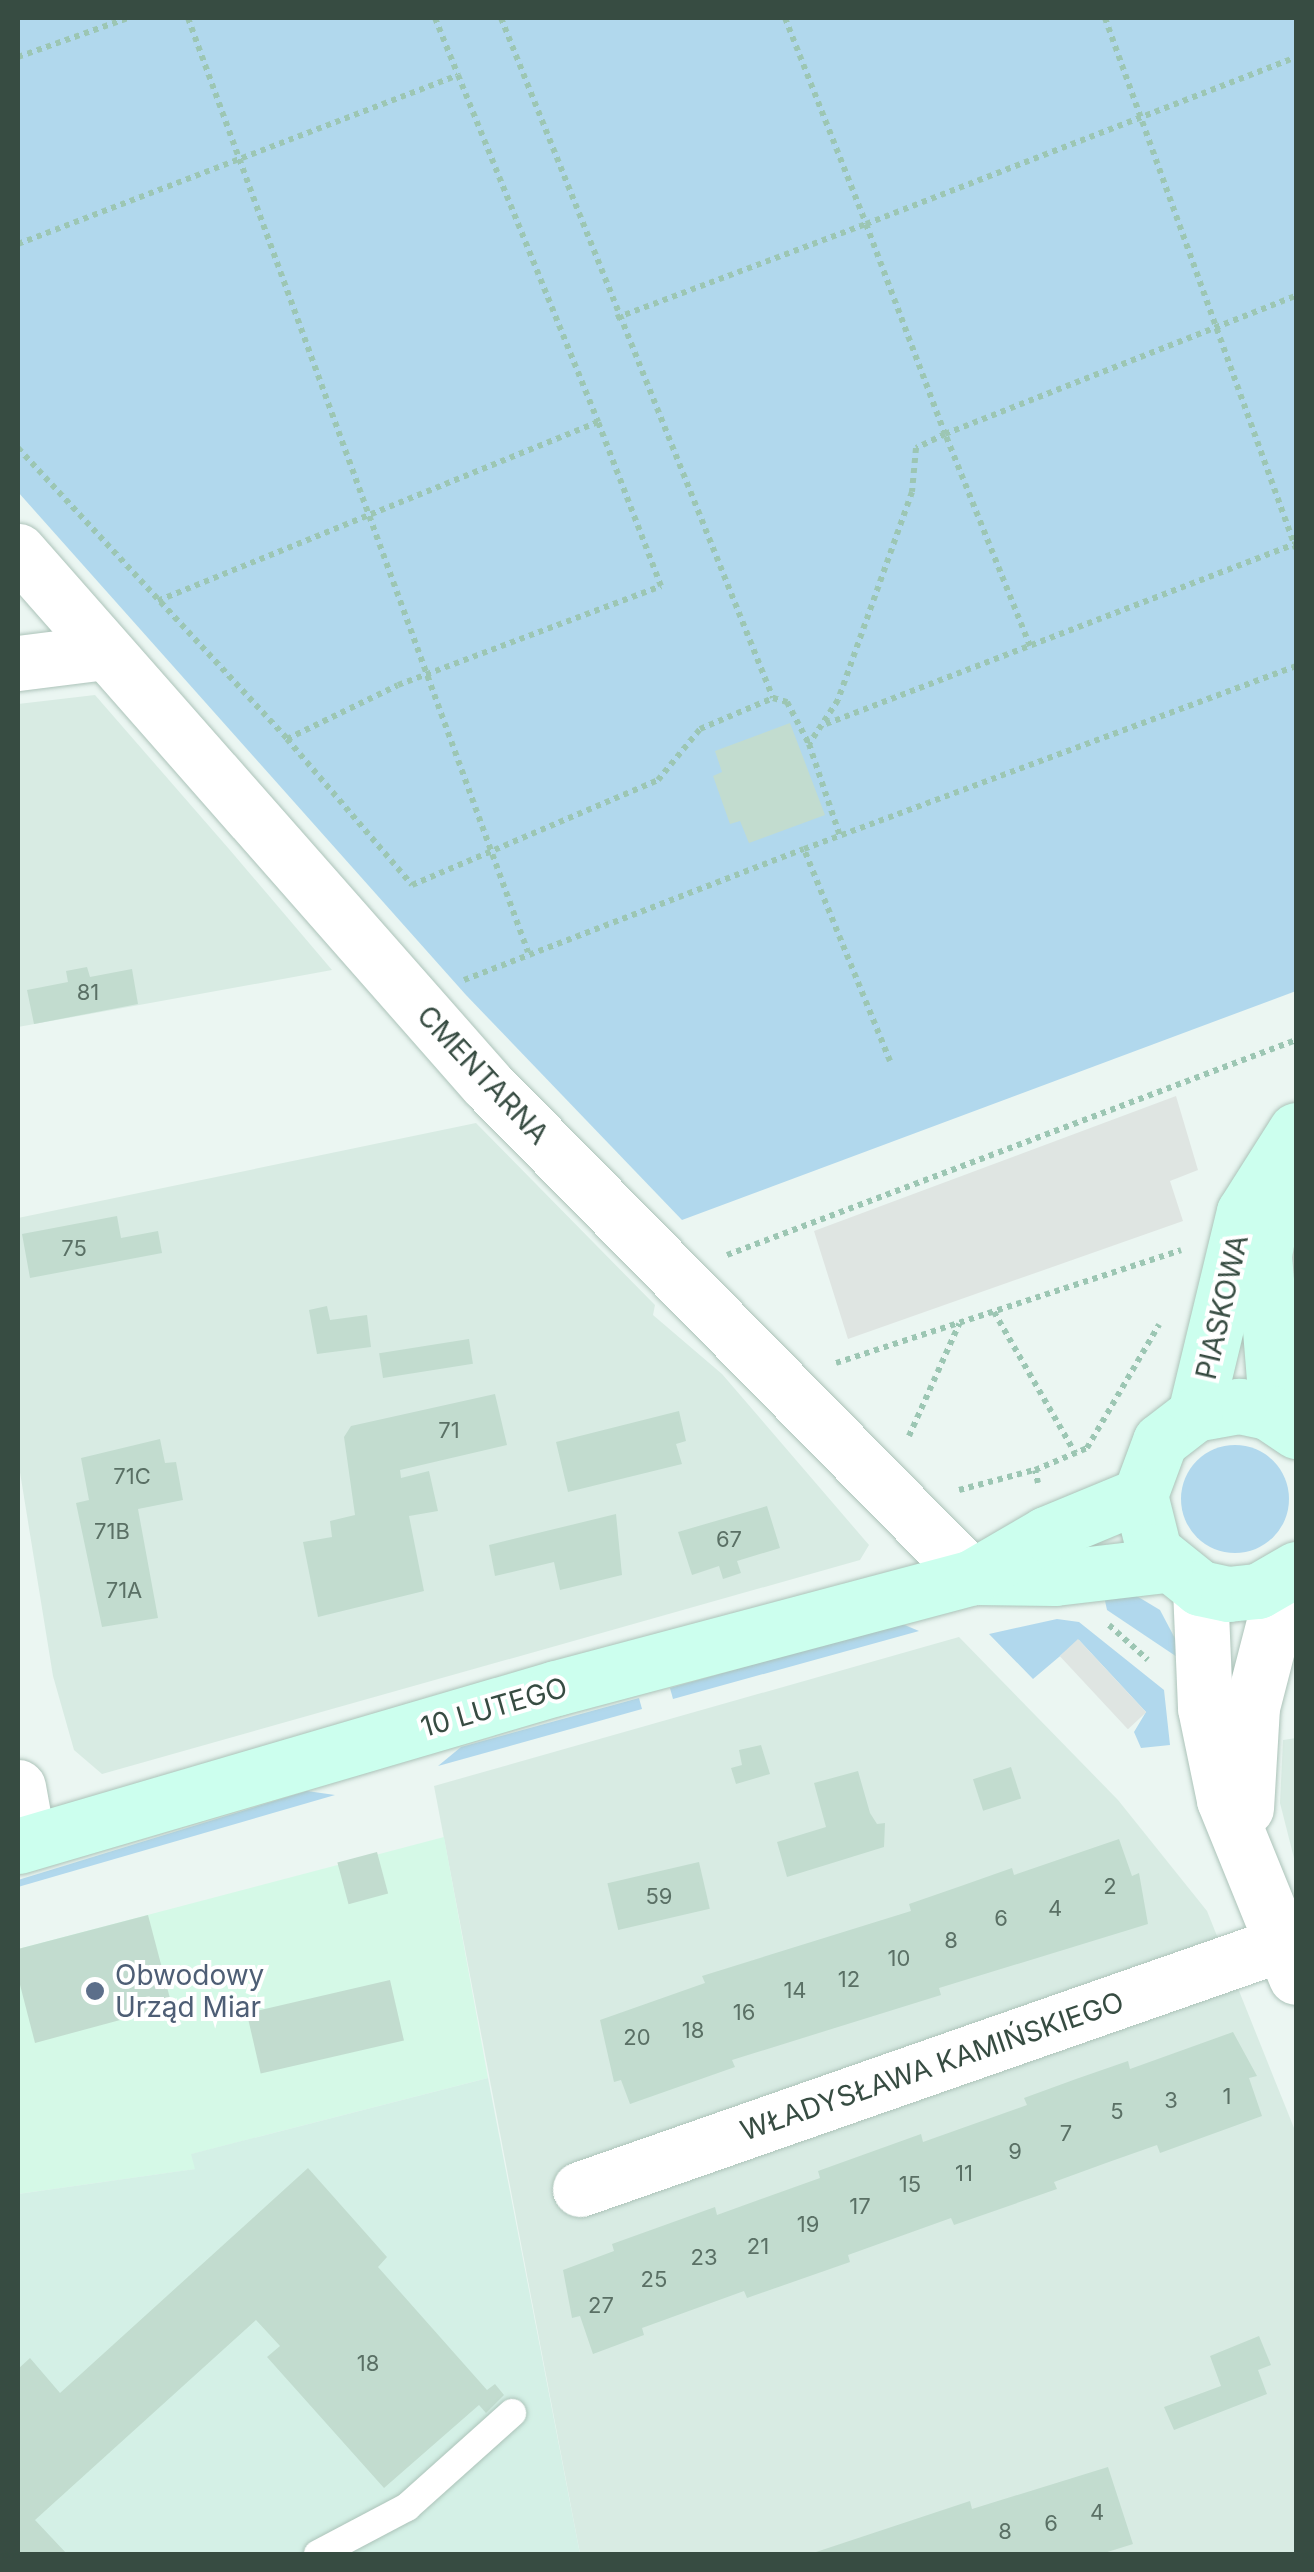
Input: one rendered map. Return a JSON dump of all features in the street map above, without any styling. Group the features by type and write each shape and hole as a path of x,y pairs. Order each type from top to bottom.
{"street":[{"name":"CMENTARNA","path":"18,551 487,1084 972,1576"},
{"path":"18,664 105,652"},
{"name":"PIASKOWA","path":"1195,1414 1244,1212 1290,1141"},
{"name":"PIASKOWA","path":"1290,1141 1264,1254 1291,1426"},
{"path":"1290,1960 1245,1841 1224,1800 1182,1576 1143,1524 1140,1494 1160,1441 1195,1414 1238,1406 1291,1426"},
{"path":"972,1576 1046,1534 1140,1494"},
{"path":"972,1576 1182,1576 1228,1594 1291,1574"},
{"path":"1245,1841 1252,1707 1291,1574"},
{"name":"10 LUTEGO","path":"23,1844 556,1688 972,1576"},
{"path":"18,1787 23,1844"},
{"name":"WŁADYSŁAWA KAMIŃSKIEGO","path":"580,2189 1290,1960"}],"lane":[{"path":"318,2554 407,2507 512,2412"}],"path":[{"path":"18,57 128,18"},
{"path":"188,18 528,952"},
{"path":"287,739 427,676 662,586 435,18"},
{"path":"502,18 616,318 773,698"},
{"path":"785,18 1030,646"},
{"path":"826,724 1296,545 1106,18"},
{"path":"616,318 1142,120 1296,57"},
{"path":"18,244 458,75"},
{"path":"809,744 826,724 912,492 916,448 1296,296"},
{"path":"158,601 598,422"},
{"path":"18,448 287,739 412,885 658,780 700,729 773,698 788,702 809,744 840,836"},
{"path":"455,984 528,952 1296,666"},
{"path":"804,849 890,1061"},
{"path":"710,1262 1296,1040"},
{"path":"819,1369 1188,1248"},
{"path":"994,1312 1074,1453"},
{"path":"944,1491 1034,1470 1087,1448 1162,1322"},
{"path":"906,1443 959,1323"},
{"path":"1034,1470 1041,1500"},
{"path":"1095,1612 1154,1666"}],"shaded area":[{"path":"18,18 1296,18 1296,991 682,1220 466,995 18,492"},
{"path":"95,695 332,970 18,1027 18,704"},
{"path":"1176,1096 1198,1170 1170,1181 1183,1221 848,1339 814,1231"},
{"path":"476,1123 655,1305 653,1315 722,1374 869,1545 860,1560 102,1774 74,1750 53,1676 18,1460 18,1218"},
{"path":"1235,1445 1256,1449 1273,1461 1285,1478 1289,1499 1285,1520 1273,1537 1256,1549 1235,1553 1214,1549 1197,1537 1185,1520 1181,1499 1185,1478 1197,1461 1214,1449"},
{"path":"1102,1587 1130,1592 1160,1610 1189,1665 1107,1610"},
{"path":"1057,1619 1079,1622 1164,1690 1170,1745 1141,1748 1134,1732 1146,1712 1079,1640 1033,1679 989,1634"},
{"path":"900,1623 919,1631 673,1699 670,1688"},
{"path":"959,1637 1118,1800 1207,1911 1296,2133 1296,2554 580,2554 434,1786"},
{"path":"1078,1639 1146,1712 1128,1729 1060,1656"},
{"path":"639,1698 642,1709 438,1766 461,1747"},
{"path":"1296,1738 1296,1866 1280,1803 1283,1740"},
{"path":"307,1791 335,1795 18,1887 18,1880"},
{"path":"444,1837 488,2078 192,2154 196,2169 18,2194 18,1949"},
{"path":"488,2078 580,2554 18,2554 18,2194 195,2169 191,2154"}],"building":[{"path":"790,723 825,815 749,843 740,821 730,824 713,776 722,772 715,751"},
{"path":"87,967 90,977 132,969 138,1004 34,1024 27,990 68,982 66,971"},
{"path":"117,1216 121,1238 158,1231 162,1253 30,1278 22,1234"},
{"path":"327,1306 330,1320 367,1315 371,1347 317,1354 309,1310"},
{"path":"469,1339 473,1364 383,1378 379,1353"},
{"path":"495,1394 507,1445 400,1470 401,1478 429,1471 438,1511 409,1516 424,1591 318,1617 303,1542 332,1537 330,1521 355,1515 344,1437 351,1426"},
{"path":"679,1411 686,1441 676,1444 682,1464 568,1492 556,1442"},
{"path":"160,1439 165,1463 176,1462 183,1500 138,1509 158,1618 102,1627 76,1503 89,1500 81,1458"},
{"path":"767,1506 780,1548 737,1561 741,1573 723,1579 719,1566 692,1575 678,1532"},
{"path":"616,1514 622,1575 560,1590 554,1562 495,1576 489,1545"},
{"path":"761,1745 770,1774 736,1784 731,1768 742,1765 739,1750"},
{"path":"1011,1767 1021,1798 983,1811 973,1779"},
{"path":"858,1771 870,1813 877,1824 885,1823 884,1847 787,1877 777,1842 826,1827 814,1783"},
{"path":"1119,1839 1132,1876 1139,1873 1148,1924 939,1988 941,1995 732,2060 735,2067 630,2104 621,2080 614,2082 600,2020 705,1983 702,1976 911,1911 909,1904 1012,1868 1014,1875"},
{"path":"377,1852 388,1894 349,1904 337,1863"},
{"path":"699,1862 710,1909 618,1930 607,1883"},
{"name":"Obwodowy Urząd Miar","path":"148,1915 172,2006 35,2043 18,1977 18,1949"},
{"path":"390,1980 404,2040 261,2073 247,2013"},
{"path":"1233,2032 1257,2076 1249,2078 1262,2116 1160,2153 1157,2145 1106,2163 1054,2182 1057,2189 954,2225 951,2218 848,2255 850,2262 747,2298 744,2291 642,2328 644,2335 593,2354 580,2316 572,2318 563,2270 614,2251 612,2244 715,2207 717,2215 820,2178 818,2171 921,2134 923,2142 1027,2105 1024,2098 1128,2061 1130,2069"},
{"path":"308,2168 387,2257 378,2267 487,2390 495,2384 504,2395 486,2413 479,2405 384,2488 267,2357 280,2346 256,2320 35,2520 67,2554 18,2554 18,2369 30,2358 60,2393"},
{"path":"1259,2336 1271,2365 1258,2370 1267,2394 1174,2430 1164,2407 1221,2386 1210,2356"},
{"path":"1108,2467 1133,2544 1101,2554 810,2554 970,2501 972,2509"}],"place":[{"name":"Obwodowy Urząd Miar","path":"95,1991"}]}
